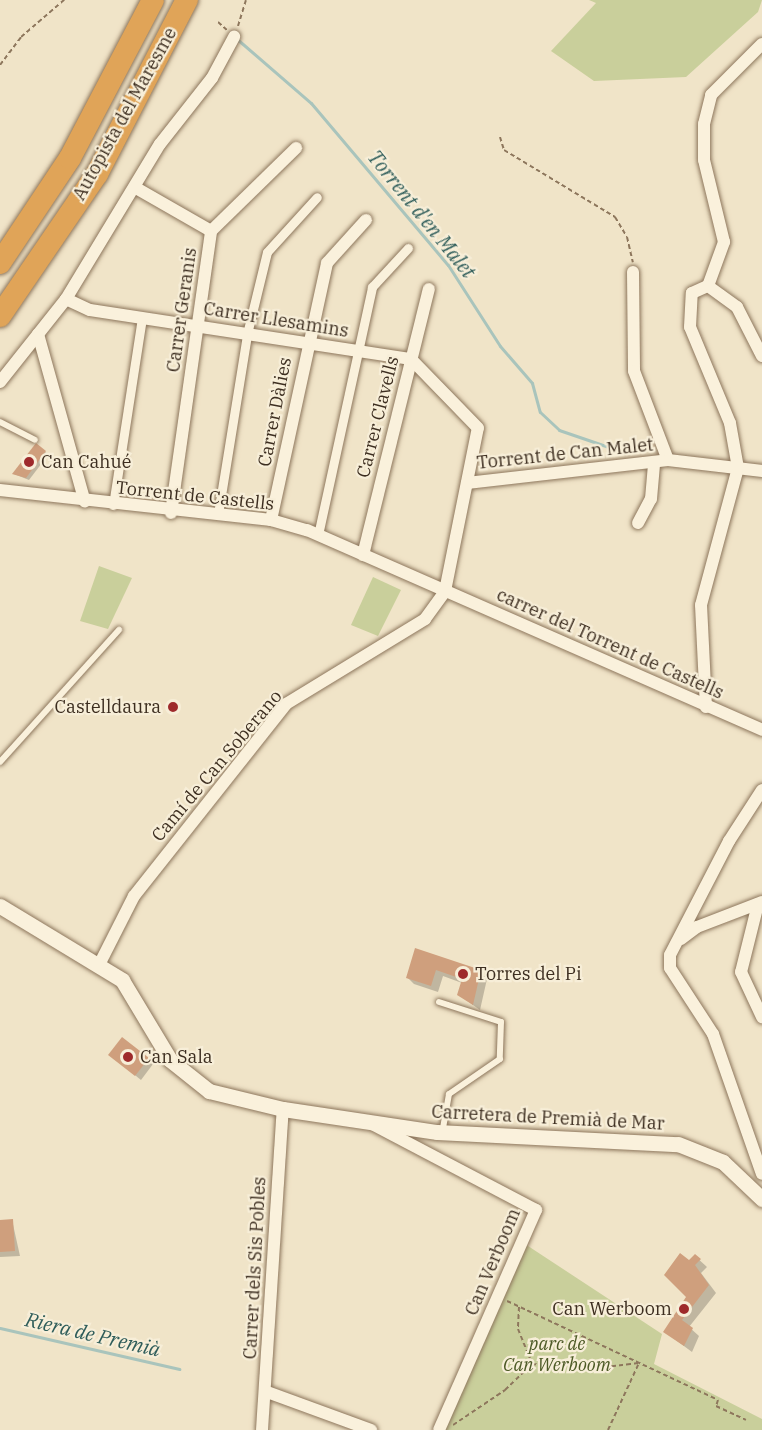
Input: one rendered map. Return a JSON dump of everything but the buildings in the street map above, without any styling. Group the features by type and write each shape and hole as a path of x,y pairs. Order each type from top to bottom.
{"highway":[{"name":"Autopista del Maresme","path":"0,263 70,158 153,0"},
{"name":"Autopista del Maresme","path":"0,316 97,174 187,0"}],"street":[{"path":"0,382 66,299 234,37"},
{"path":"706,707 700,605 738,468 730,423 690,327 692,293 708,286 724,242 704,160 704,124 711,94 762,44"},
{"name":"Carrer Geranis","path":"171,513 211,231 296,148"},
{"path":"136,188 211,231"},
{"path":"218,513 247,334 267,252 317,197"},
{"name":"Carrer Dàlies","path":"271,520 307,344 327,263 366,220"},
{"path":"318,535 356,351 372,287 408,248"},
{"path":"633,272 634,371 668,460"},
{"path":"708,286 737,307 762,356"},
{"name":"Carrer Clavells","path":"363,555 429,289"},
{"name":"Carrer Llesamins","path":"66,299 90,310 411,359"},
{"path":"113,505 142,318"},
{"path":"38,334 85,502"},
{"name":"Camí de Can Soberano","path":"100,963 134,896 286,704 425,619 445,591 478,428 411,359"},
{"name":"Torrent de Can Malet","path":"467,483 668,460 762,471"},
{"path":"638,523 651,499 654,462"},
{"name":"Torrent de Castells","path":"0,490 171,513 218,513 271,520 318,535 445,591"},
{"name":"carrer del Torrent de Castells","path":"445,591 762,730"},
{"path":"762,790 729,841 670,955 671,975 713,1034 762,1174"},
{"path":"678,942 697,927 760,903"},
{"path":"760,903 741,972 762,1017"},
{"name":"Carretera de Premià de Mar","path":"0,906 100,963 122,980 183,1075 209,1091 374,1125 442,1133 678,1144 723,1162 762,1199"},
{"name":"Carrer dels Sis Pobles","path":"262,1430 267,1392 283,1108"},
{"name":"Can Verboom","path":"374,1125 537,1209 440,1429"},
{"path":"267,1392 371,1430"}],"lane":[{"path":"0,422 35,440"},
{"path":"0,762 119,630"},
{"path":"439,1002 501,1022 500,1059 449,1094 442,1133"}],"path":[{"path":"0,65 21,37 64,0"},
{"path":"234,37 246,0"},
{"path":"500,137 504,150 615,217 627,237 633,272"},
{"path":"498,1297 718,1400 716,1406 746,1420"},
{"path":"519,1307 518,1329 531,1364"},
{"path":"440,1429 464,1420 531,1364 589,1369 639,1363"},
{"path":"608,1430 639,1363"}],"green space":[{"path":"589,0 762,0 758,12 686,77 594,81 551,51 596,3"},
{"path":"99,566 132,578 108,629 80,621"},
{"path":"373,577 401,590 378,636 351,625"},
{"name":"parc de Can Werboom","path":"525,1244 662,1334 654,1364 762,1419 762,1430 443,1430"}],"waterway":[{"name":"Torrent d'en Malet","path":"237,39 311,103 448,265 500,346 532,383 540,412 559,430 626,453"},
{"name":"Riera de Premià","path":"0,1328 179,1369"}],"place":[{"name":"Can Cahué","path":"29,462"},
{"name":"Castelldaura","path":"173,707"},
{"name":"Torres del Pi","path":"463,974"},
{"name":"Can Sala","path":"128,1057"},
{"name":"Can Werboom","path":"684,1309"}]}
